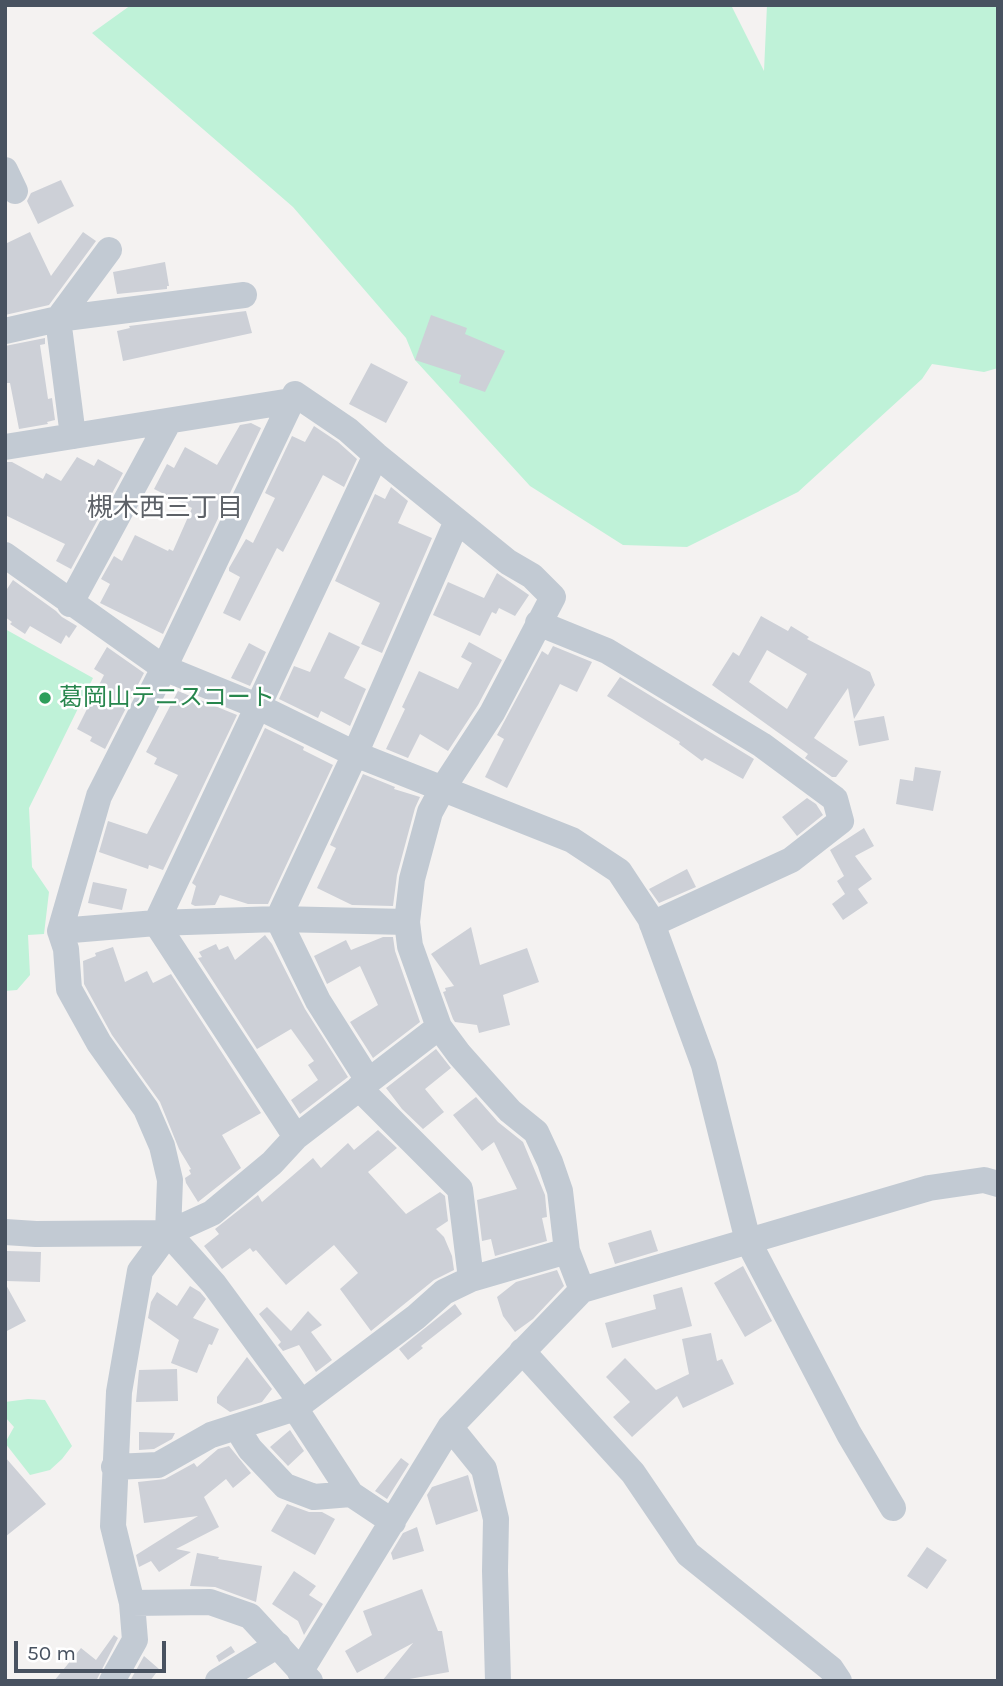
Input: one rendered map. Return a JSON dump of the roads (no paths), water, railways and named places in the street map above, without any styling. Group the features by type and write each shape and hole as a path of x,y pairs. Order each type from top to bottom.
{"street":[{"path":"73,436 58,319 109,250"},
{"path":"5,331 58,319 244,295"},
{"path":"112,1681 135,1640 132,1603 113,1526 119,1392 140,1270 168,1233 170,1180 163,1146 146,1109 99,1043 69,989 66,949 60,930 99,796 164,668 295,394 348,430 376,456 508,562 532,576 552,597 492,713 430,812 412,879 407,922 410,946 439,1027 459,1054 510,1111 536,1132 560,1191 567,1251 582,1290"},
{"path":"5,447 291,401"},
{"path":"70,604 169,421"},
{"path":"156,923 376,456"},
{"path":"278,919 355,754 457,521"},
{"path":"5,555 70,604 164,668 257,706 355,754 572,840 619,871 652,925 704,1065 748,1241 849,1434 893,1508"},
{"path":"538,624 617,657 762,745 835,800 841,821 791,860 652,925"},
{"path":"60,930 156,923 278,919 407,922"},
{"path":"278,919 363,1084 460,1189 471,1279"},
{"path":"156,923 296,1137"},
{"path":"5,1232 168,1233 212,1213 272,1163 296,1137 439,1027"},
{"path":"132,1603 210,1602 250,1616 305,1676 450,1427 582,1290 929,1188 984,1181 998,1184"},
{"path":"168,1233 214,1284 295,1394 295,1408 351,1494 393,1522"},
{"path":"114,1467 158,1465 211,1435 295,1408 416,1317 444,1292 471,1279 567,1251"},
{"path":"522,1352 634,1473 688,1553 831,1669 839,1681"},
{"path":"450,1427 484,1469 496,1519 498,1681"},
{"path":"237,1428 250,1449 285,1486 314,1497 351,1494"},
{"path":"218,1681 278,1645"}],"place":[{"name":"葛岡山テニスコート","path":"45,698"}],"district":[{"name":"槻木西三丁目","path":"165,509"}]}
